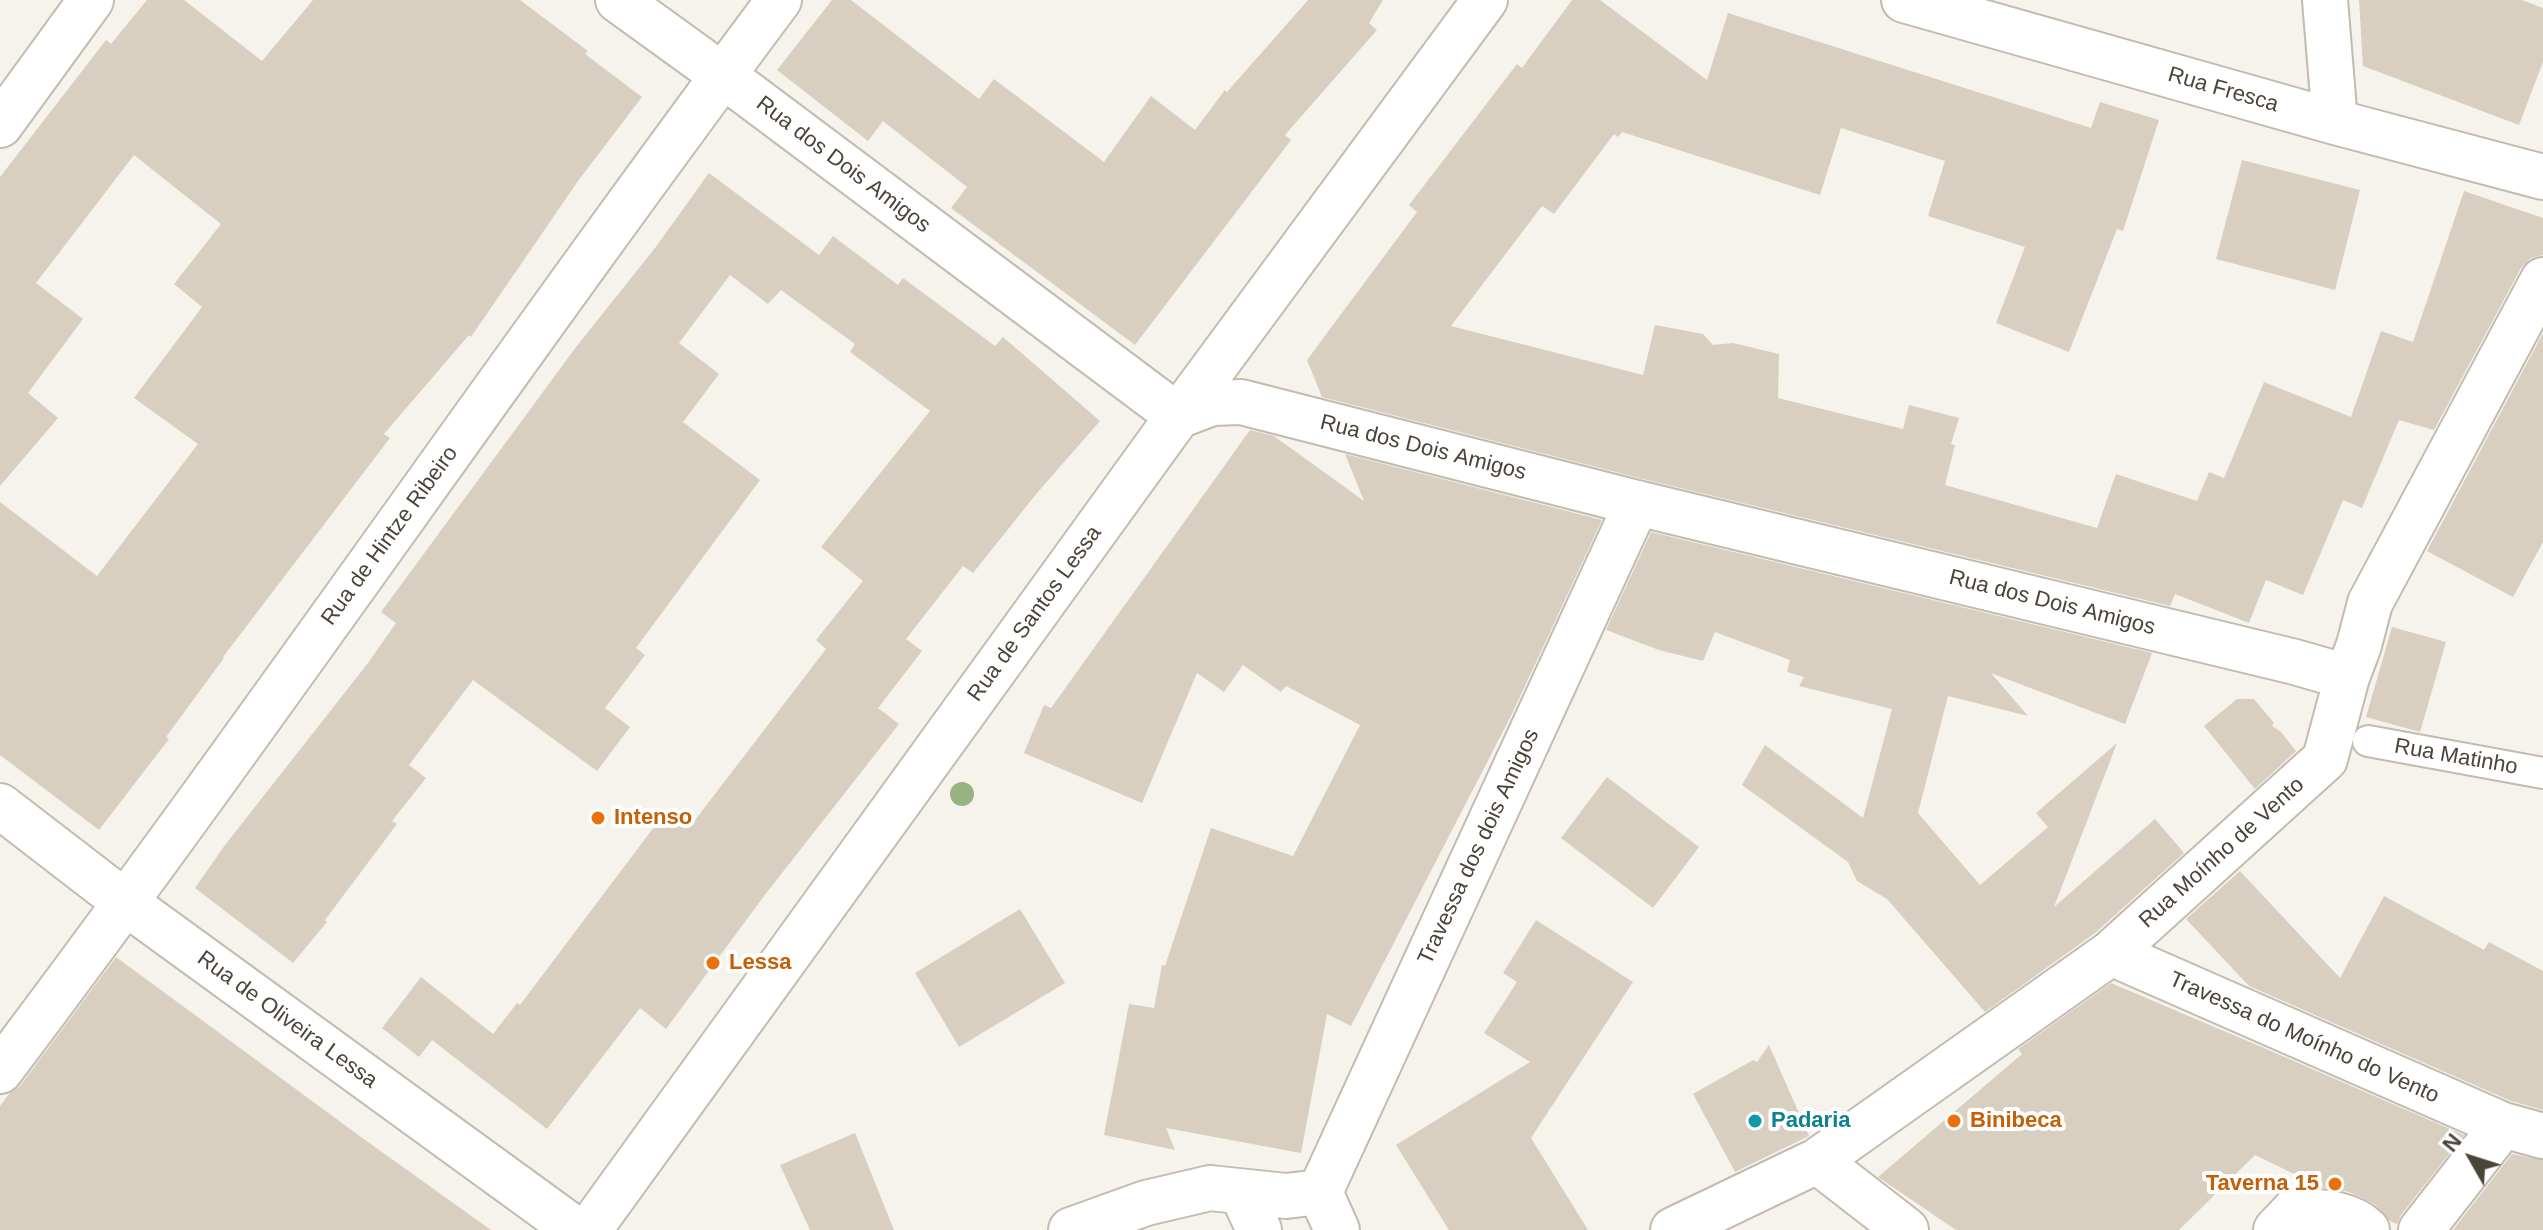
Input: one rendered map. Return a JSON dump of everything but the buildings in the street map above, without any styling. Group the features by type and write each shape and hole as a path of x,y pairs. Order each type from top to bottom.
{"street":[{"path":"0,125 91,0"},
{"name":"Rua dos Dois Amigos","path":"618,0 723,75 1178,416 1212,403 1241,402 1637,503 2280,658 2347,677"},
{"name":"Rua de Hintze Ribeiro","path":"0,1071 126,903 779,0"},
{"name":"Rua de Santos Lessa","path":"589,1230 1178,416 1485,0"},
{"name":"Rua Fresca","path":"1904,0 2335,122 2543,177"},
{"path":"2325,0 2335,122"},
{"name":"Rua Moínho de Vento","path":"1673,1230 1817,1161 2111,953 2325,759 2370,603 2543,280"},
{"name":"Travessa dos dois Amigos","path":"1071,1230 1146,1203 1210,1188 1250,1211 1286,1196 1329,1211 1637,503"},
{"name":"Rua de Oliveira Lessa","path":"0,806 126,903 576,1230"},
{"name":"Travessa do Moínho do Vento","path":"2111,953 2523,1131"},
{"path":"2421,1230 2523,1131"},
{"path":"1817,1161 1906,1230"},
{"path":"2276,1230 2295,1210 2330,1212 2362,1224 2367,1230"}],"lane":[{"name":"Rua Matinho","path":"2368,741 2543,773"}],"place":[{"name":"Intenso","path":"598,818"},
{"name":"Lessa","path":"713,963"},
{"name":"Padaria","path":"1755,1121"},
{"name":"Binibeca","path":"1954,1121"},
{"name":"Taverna 15","path":"2335,1184"}]}
